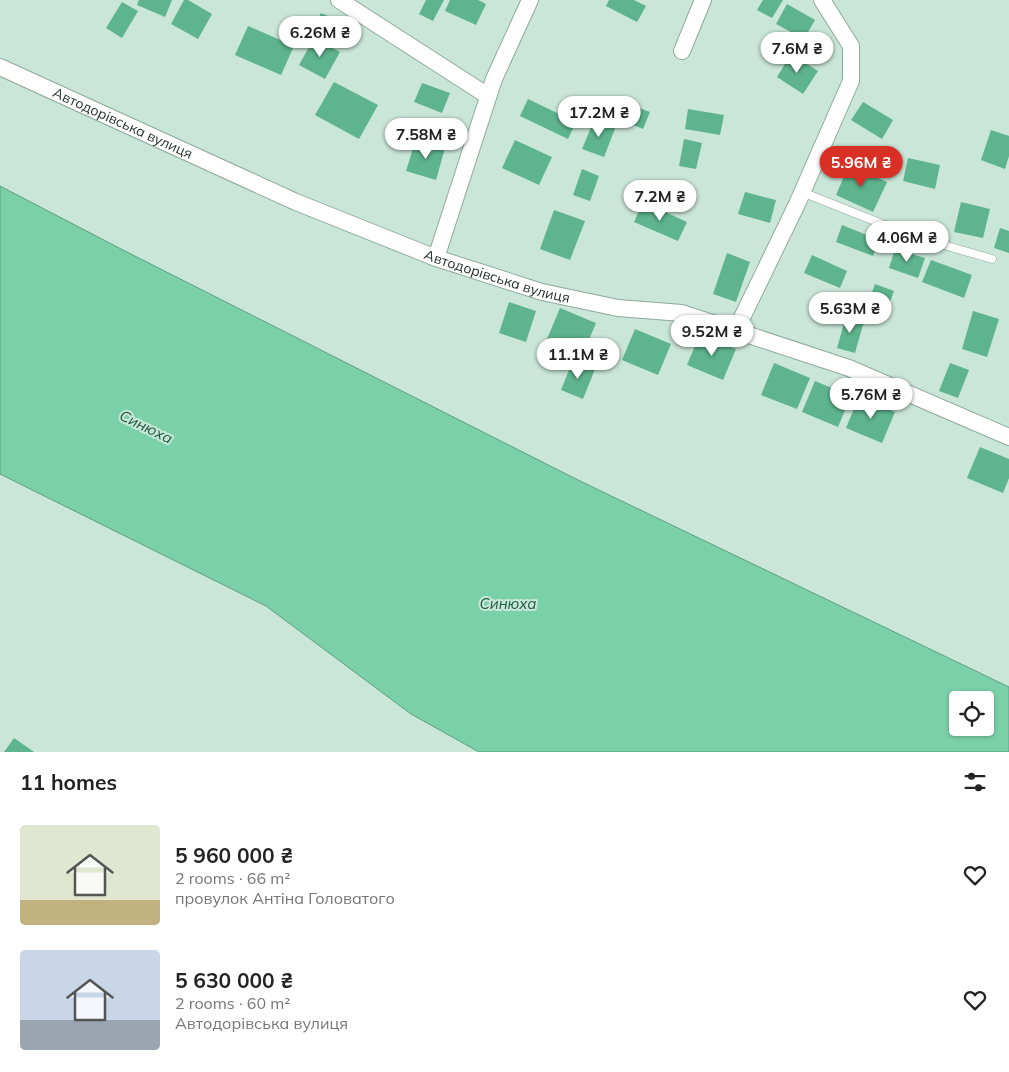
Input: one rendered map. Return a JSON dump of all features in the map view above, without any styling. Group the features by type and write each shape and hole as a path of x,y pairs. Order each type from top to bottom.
{"street":[{"path":"339,0 488,96"},
{"path":"436,258 494,79 530,0"},
{"path":"682,51 703,0"},
{"path":"736,330 802,192 851,81 850,46 822,0"},
{"name":"Автодорівська вулиця","path":"0,67 296,202 436,258 542,292 618,308 682,313 849,368 1009,437"}],"lane":[{"path":"802,192 910,235 992,259"}],"water":[{"name":"Синюха","path":"0,186 578,480 1009,687 1009,752 479,752 411,714 266,606 0,474"}],"building":[{"path":"139,0 172,0 165,17 137,5"},
{"path":"184,0 188,0 212,14 198,39 171,24"},
{"path":"426,0 444,0 433,21 419,14"},
{"path":"450,0 478,0 486,4 476,25 445,11"},
{"path":"609,0 634,0 646,6 637,22 606,6"},
{"path":"763,0 783,0 772,18 757,10"},
{"path":"122,2 138,11 122,38 106,28"},
{"path":"787,4 815,20 804,39 776,24"},
{"path":"321,13 353,28 346,44 313,29"},
{"path":"248,26 294,46 281,75 235,55"},
{"path":"314,38 340,52 325,79 299,65"},
{"path":"791,54 818,71 803,94 777,77"},
{"path":"334,82 378,105 359,139 315,115"},
{"path":"422,83 450,93 442,113 414,102"},
{"path":"528,99 576,122 568,139 520,116"},
{"path":"621,101 650,112 643,129 614,117"},
{"path":"863,102 893,120 882,139 851,120"},
{"path":"688,109 724,115 720,135 685,129"},
{"path":"595,118 616,126 604,157 582,149"},
{"path":"991,130 1009,136 1009,156 1005,169 981,160"},
{"path":"416,139 445,148 436,180 406,171"},
{"path":"684,139 702,143 696,169 679,166"},
{"path":"515,140 552,157 539,185 502,168"},
{"path":"908,158 940,165 935,189 903,181"},
{"path":"849,165 887,182 873,212 836,195"},
{"path":"582,169 599,176 590,201 573,195"},
{"path":"745,192 776,200 770,223 738,214"},
{"path":"643,202 687,222 678,241 634,222"},
{"path":"961,202 990,209 983,238 954,232"},
{"path":"554,210 585,221 570,260 540,249"},
{"path":"842,225 879,240 873,256 836,242"},
{"path":"1000,228 1009,231 1009,253 994,248"},
{"path":"895,249 925,258 918,278 889,268"},
{"path":"727,253 750,262 736,302 713,294"},
{"path":"812,255 847,271 840,288 804,273"},
{"path":"931,260 972,275 964,298 922,282"},
{"path":"875,284 894,291 883,321 864,314"},
{"path":"509,302 536,311 526,342 499,333"},
{"path":"560,308 596,323 583,354 547,339"},
{"path":"973,311 999,319 987,357 962,349"},
{"path":"846,316 864,321 855,353 837,348"},
{"path":"635,329 671,344 658,375 622,360"},
{"path":"700,334 736,349 723,380 687,365"},
{"path":"573,360 595,369 583,399 561,390"},
{"path":"774,363 810,378 797,409 761,395"},
{"path":"950,363 969,370 958,398 939,391"},
{"path":"815,381 851,396 838,427 802,412"},
{"path":"859,397 895,412 882,443 846,428"},
{"path":"980,447 1009,459 1009,478 1003,493 967,478"},
{"path":"14,738 34,752 4,752"}]}
